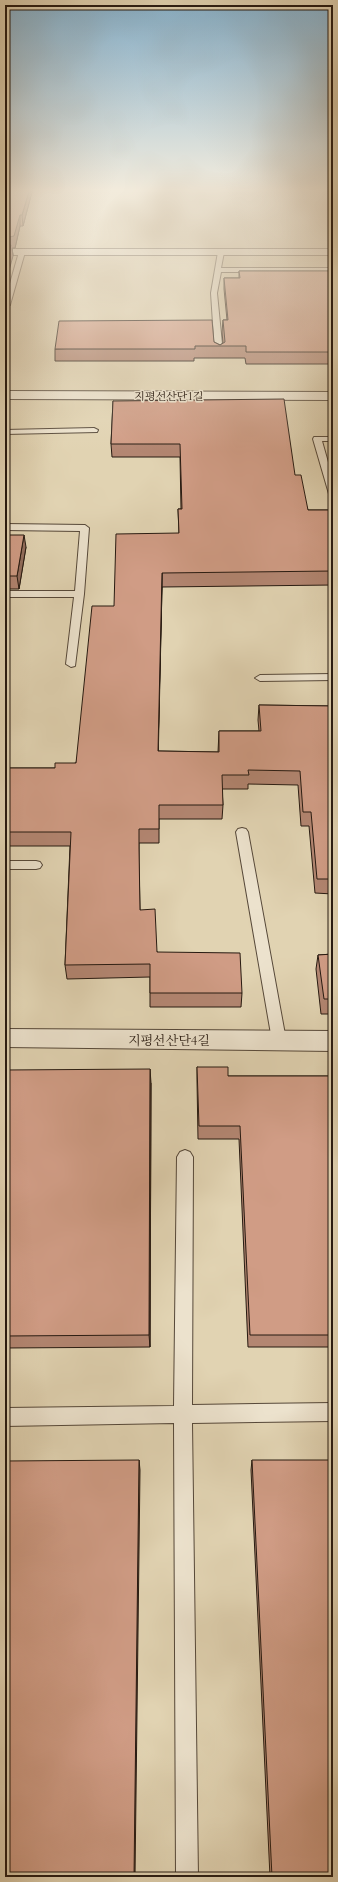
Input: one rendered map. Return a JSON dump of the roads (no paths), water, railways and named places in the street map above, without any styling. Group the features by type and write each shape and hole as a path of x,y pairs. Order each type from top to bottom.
{"street":[{"name":"지평선산단1길","path":"5,395 333,396"},
{"name":"지평선산단4길","path":"5,1038 333,1041"}],"lane":[{"path":"7,305 15,276"},
{"path":"217,276 214,293 219,354"},
{"path":"5,432 94,430"},
{"path":"333,438 317,439 333,494"},
{"path":"5,527 85,528 71,664"},
{"path":"5,594 79,594"},
{"path":"260,678 333,677"},
{"path":"242,832 279,1040"},
{"path":"5,865 36,865"},
{"path":"185,1157 183,1414 187,1877"},
{"path":"5,1417 333,1412"}]}
